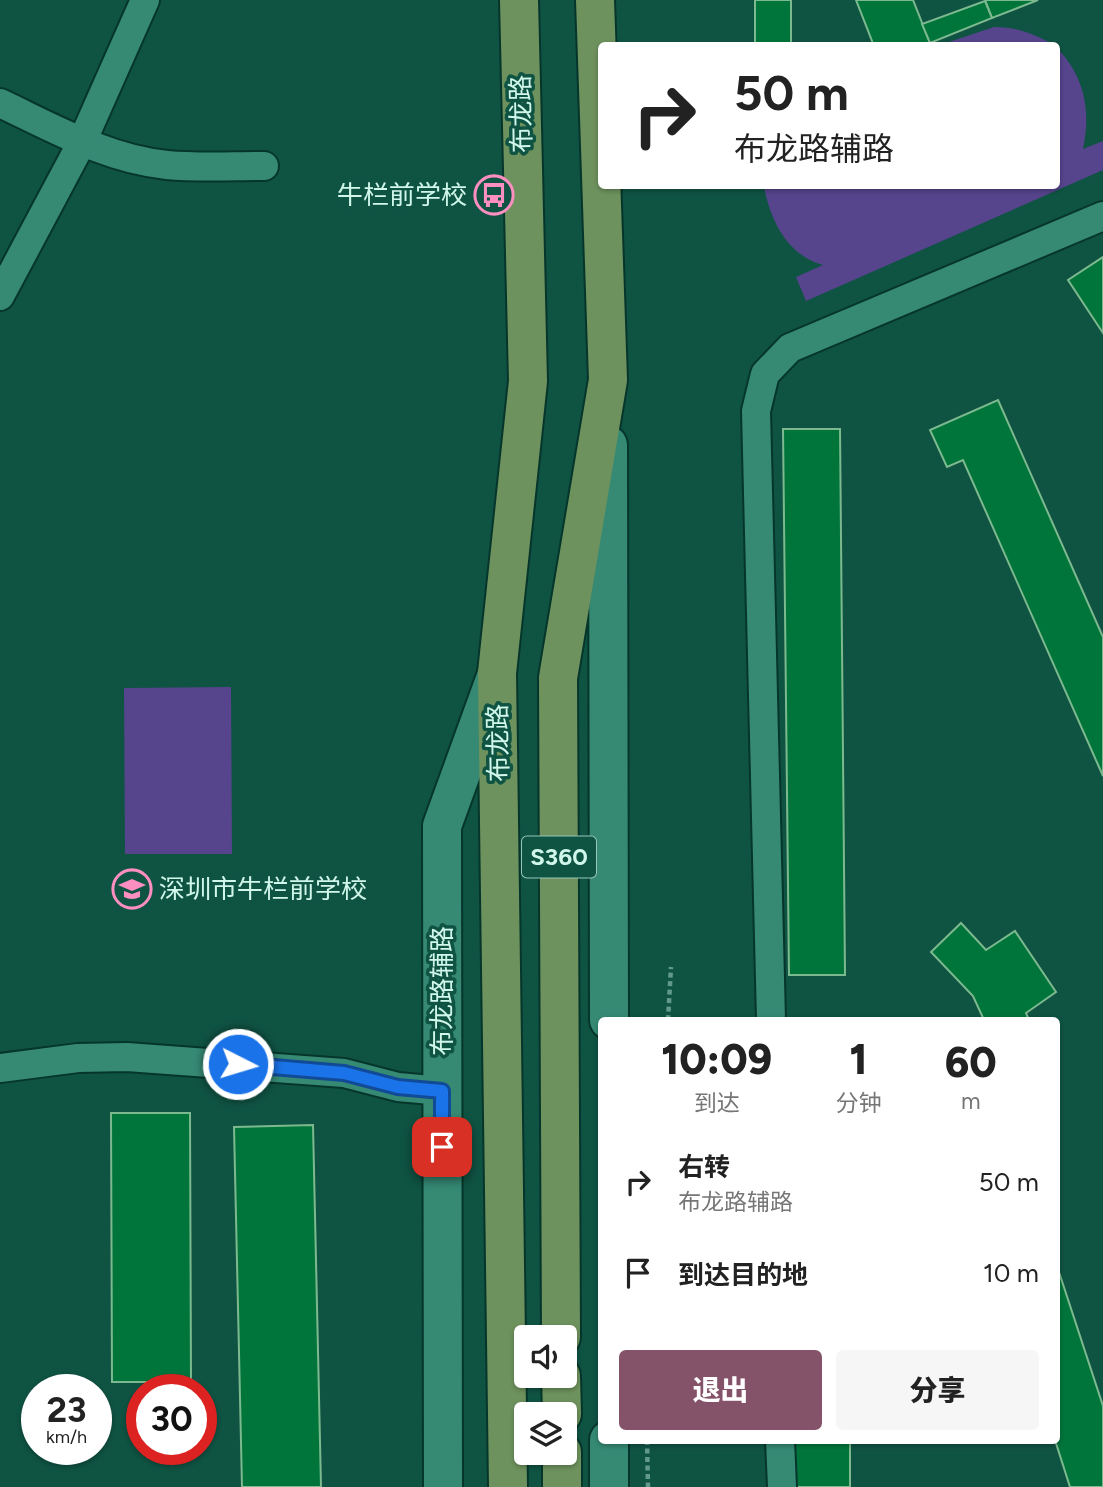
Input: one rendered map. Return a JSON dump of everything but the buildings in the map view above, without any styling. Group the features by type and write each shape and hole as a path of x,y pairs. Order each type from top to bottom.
{"main road":[{"name":"布龙路","path":"508,1487 497,673 528,381 519,0"},
{"name":"S360","path":"595,0 598,88"},
{"name":"S360","path":"561,1325 558,678 608,380 601,189"},
{"path":"608,380 608,1017"},
{"name":"布龙路辅路","path":"443,1487 442,826 497,673"},
{"path":"609,1444 609,1487"},
{"path":"562,1465 562,1487"}],"street":[{"path":"0,296 82,142 145,0"},
{"path":"0,103 82,142 167,165 264,166"},
{"path":"771,1017 757,411 765,374 790,348 1103,216"},
{"path":"0,1068 78,1058 138,1058 344,1073 398,1087 442,1091"},
{"path":"780,1444 782,1487"}],"path":[{"path":"668,1017 671,967"},
{"path":"647,1444 648,1487"}],"shaded area":[{"path":"994,27 1025,32 1048,42 949,42"},
{"path":"1060,52 1074,71 1084,95 1086,121 1083,149 1103,141 1103,170 1060,189"},
{"path":"765,189 1060,189 806,301 796,277 823,265 810,260 790,245 776,223"},
{"path":"231,687 232,854 125,854 124,688"}],"place":[{"name":"牛栏前学校","path":"494,195"},
{"name":"深圳市牛栏前学校","path":"132,889"}],"route":[{"path":"238,1064 344,1073 398,1087 442,1091 442,1147"}]}
